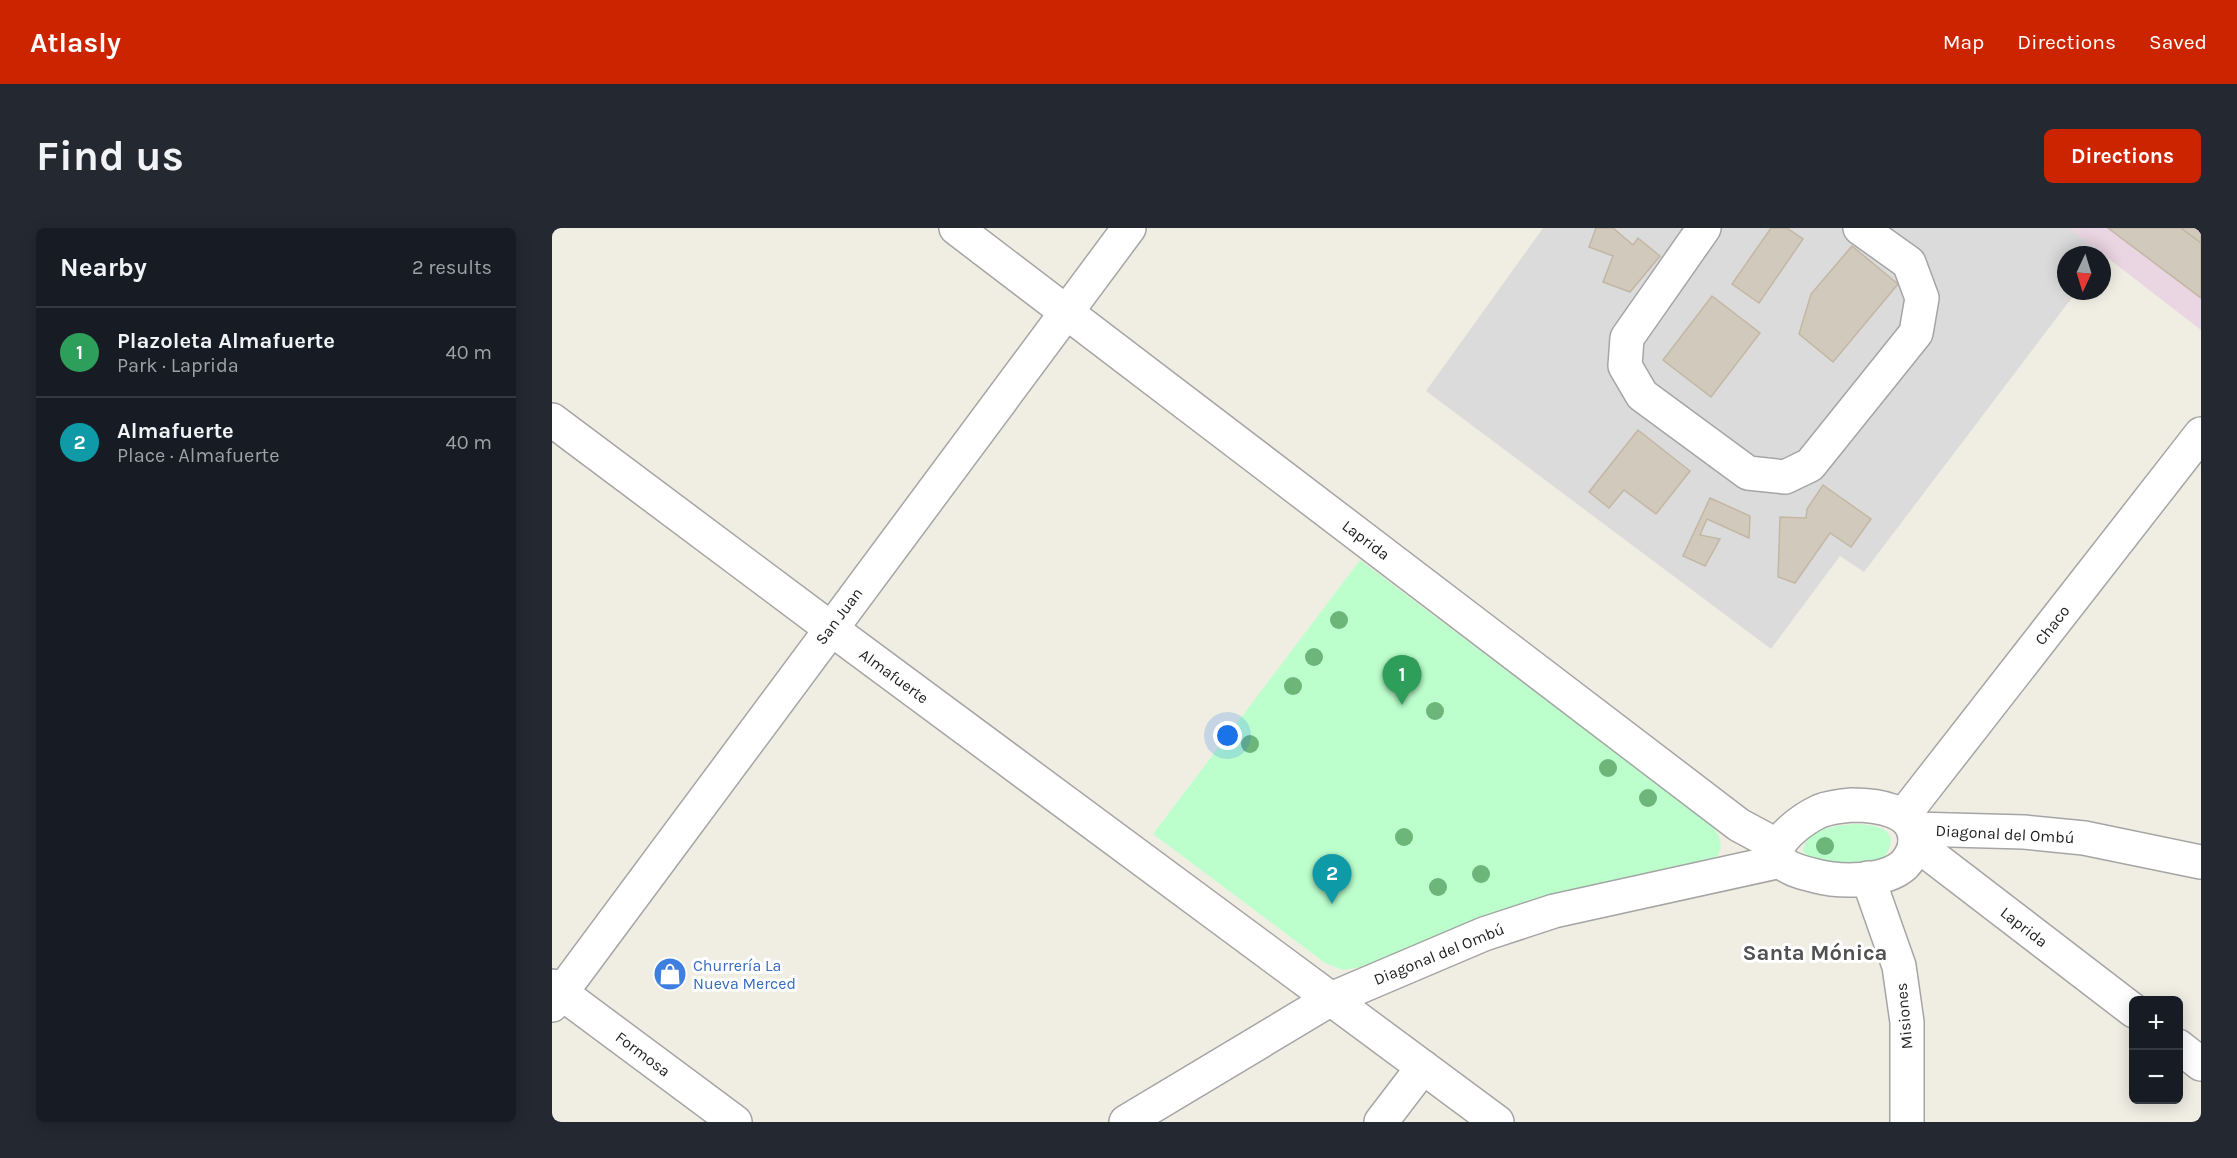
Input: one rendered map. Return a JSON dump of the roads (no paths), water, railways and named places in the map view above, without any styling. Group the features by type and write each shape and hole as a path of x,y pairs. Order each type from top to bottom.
{"street":[{"name":"Laprida","path":"956,228 1779,854"},
{"name":"San Juan","path":"555,995 1129,228"},
{"path":"1704,228 1627,338 1625,366 1642,395 1748,473 1785,477 1810,465 1916,333 1922,298 1909,263 1860,228"},
{"name":"Almafuerte","path":"552,420 1497,1122"},
{"name":"Chaco","path":"1911,829 2199,440"},
{"name":"Diagonal del Ombú","path":"1779,854 1784,837 1806,819 1835,807 1868,805 1887,808 1911,829 2024,832 2084,838 2201,862"},
{"name":"Laprida","path":"1911,829 2129,1008"},
{"name":"Diagonal del Ombú","path":"1779,854 1794,869 1824,878 1868,878 1889,873 1903,866 1911,855 1911,829"},
{"name":"Diagonal del Ombú","path":"1126,1122 1331,999 1484,934 1520,921 1779,854"},
{"name":"Misiones","path":"1868,878 1899,966 1907,1022 1907,1122"},
{"name":"Formosa","path":"555,995 735,1122"},
{"path":"2183,1050 2201,1064"},
{"path":"1381,1122 1423,1067"}],"place":[{"name":"Plazoleta Almafuerte","path":"1402,705"},
{"name":"Almafuerte","path":"1332,904"},
{"name":"Churrería La Nueva Merced","path":"670,974"}],"district":[{"name":"Santa Mónica","path":"1815,953"}]}
